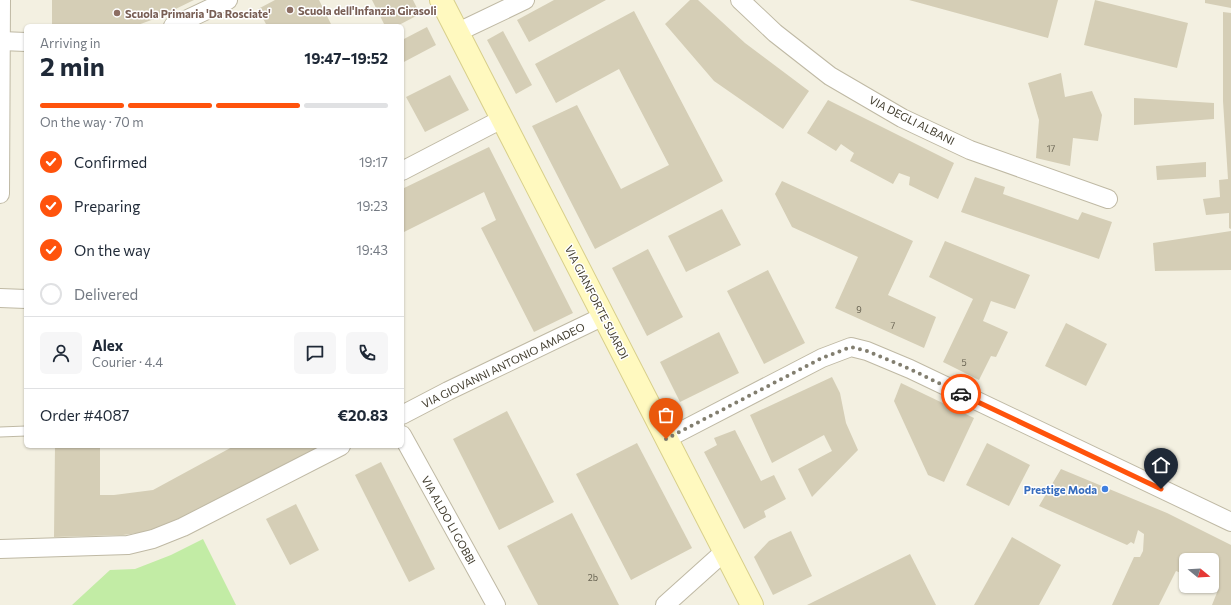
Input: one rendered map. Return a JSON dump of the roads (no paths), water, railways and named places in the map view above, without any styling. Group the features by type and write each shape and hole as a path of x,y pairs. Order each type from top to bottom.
{"street":[{"path":"0,194 1,0"},
{"path":"177,24 228,0"},
{"name":"VIA GIANFORTE SUARDI","path":"441,0 752,605"},
{"path":"458,32 525,0"},
{"name":"VIA DEGLI ALBANI","path":"740,0 775,33 830,76 902,118 970,150 1108,199"},
{"path":"1,42 24,42"},
{"path":"404,170 502,119"},
{"path":"0,298 24,299"},
{"name":"VIA GIOVANNI ANTONIO AMADEO","path":"404,414 604,316"},
{"path":"666,439 822,358 851,347 867,351 910,369 1231,522"},
{"name":"VIA ALDO LI GOBBI","path":"404,439 496,605"},
{"path":"0,549 128,544 153,539 183,527 337,448"},
{"path":"666,605 724,552"}],"lane":[{"path":"0,432 24,431"}],"place":[{"name":"Scuola dell'Infanzia Girasoli","path":"290,10"},
{"name":"Scuola Primaria 'Da Rosciate'","path":"117,13"},
{"name":"Prestige Moda","path":"1105,489"}]}
